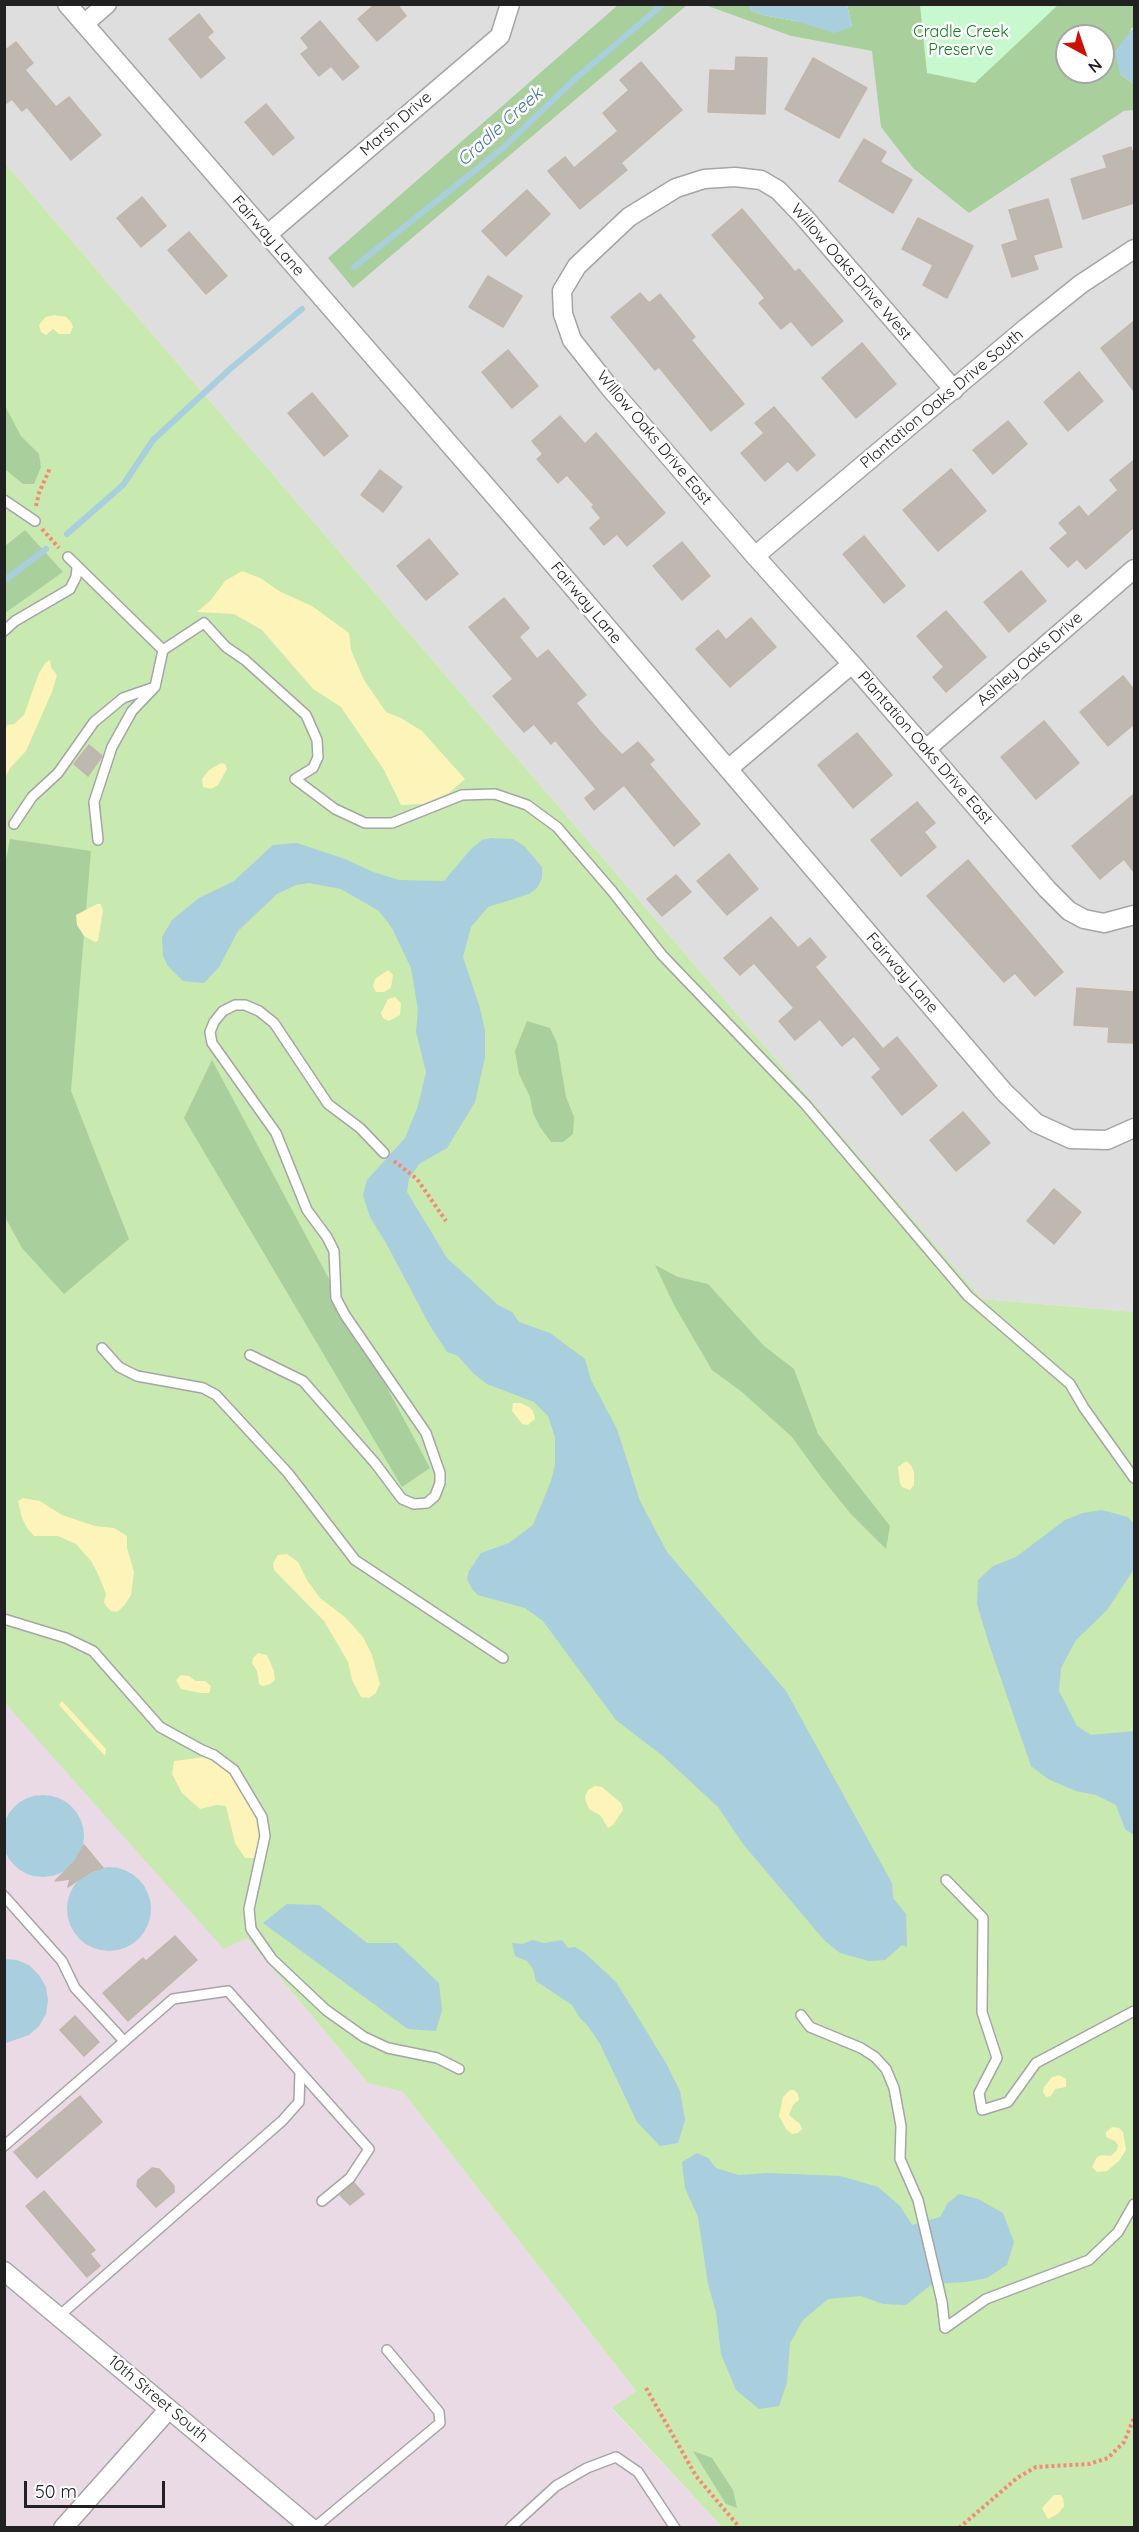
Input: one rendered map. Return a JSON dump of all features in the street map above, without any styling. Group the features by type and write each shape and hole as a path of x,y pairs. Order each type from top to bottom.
{"street":[{"name":"Fairway Lane","path":"68,4 1004,1092 1036,1123 1071,1139 1107,1140 1134,1128"},
{"path":"84,24 107,4"},
{"name":"Marsh Drive","path":"268,234 500,36 510,4"},
{"name":"Willow Oaks Drive West","path":"563,314 562,291 577,266 629,217 676,188 704,179 735,177 761,180 778,190 954,390"},
{"name":"Plantation Oaks Drive South","path":"755,556 1081,284 1134,249"},
{"name":"Willow Oaks Drive East","path":"563,314 572,340 755,556"},
{"name":"Plantation Oaks Drive East","path":"755,556 1069,911 1084,919 1104,923 1134,915"},
{"name":"Ashley Oaks Drive","path":"926,749 1134,569"},
{"path":"728,769 852,664"},
{"name":"10th Street South","path":"4,2271 312,2528"},
{"path":"63,2528 169,2409"}],"lane":[{"path":"4,500 35,522"},
{"path":"68,557 163,650"},
{"path":"4,631 15,621 70,589 76,577 77,568"},
{"path":"98,840 94,802 112,747 132,711 155,687 163,650 204,623 226,646 306,716 317,740 318,757 313,768 295,779 335,809 365,823 392,823 462,795 495,794 527,805 557,827 612,891 662,956 805,1104 968,1296 1070,1384 1084,1408 1134,1478"},
{"path":"14,824 32,797 57,773 94,722 123,698 155,687"},
{"path":"250,1355 303,1381 375,1463 402,1499 414,1504 427,1503 435,1496 440,1483 440,1473 426,1433 345,1315 336,1298 334,1251 327,1237 307,1210 276,1133 212,1043 210,1032 214,1022 223,1011 235,1005 245,1005 260,1011 274,1023 328,1104 360,1128 384,1153"},
{"path":"102,1348 119,1366 137,1376 203,1388 216,1395 288,1473 355,1560 503,1658"},
{"path":"4,1618 66,1638 93,1650 160,1726 214,1755 234,1770 262,1817 266,1836 249,1909 251,1929 272,1959 326,2010 364,2037 388,2048 437,2058 459,2069"},
{"path":"946,1880 983,1918 982,2012 997,2058 979,2093 982,2110 1008,2102 1036,2063 1134,2011"},
{"path":"4,1896 62,1961 75,1988 124,2041"},
{"path":"4,2146 173,1999 228,1991 369,2149 350,2178 322,2201"},
{"path":"801,2016 810,2027 875,2056 886,2069 894,2088 901,2126 900,2159 918,2200 938,2285 945,2328 986,2299 1089,2260 1118,2232 1134,2204"},
{"path":"58,2316 282,2121 299,2102 300,2072"},
{"path":"312,2528 440,2423 440,2412 387,2350"},
{"path":"510,2528 556,2486 587,2468 616,2457 638,2472 675,2528"}],"path":[{"path":"50,468 39,494 35,522 68,557"},
{"path":"384,1153 417,1179 446,1221"},
{"path":"646,2388 696,2476 740,2528"},
{"path":"959,2528 1017,2478 1036,2467 1089,2464 1108,2458 1124,2442 1134,2418"}],"shaded area":[{"path":"4,5 705,5 791,36 873,51 877,87 969,213 1124,111 1134,110 1134,1312 982,1299 5,163"},
{"path":"4,1703 247,1938 368,2083 403,2092 636,2391 612,2409 722,2527 5,2527"}],"green space":[{"name":"Cradle Creek Preserve","path":"920,4 1058,5 975,83 927,73"},
{"path":"618,5 687,5 353,288 328,258"},
{"path":"705,5 751,5 750,10 763,15 852,27 847,5 1134,5 1134,27 1131,29 1120,74 1134,84 1134,110 1124,111 969,213 913,168 881,127 872,51 791,36"},
{"path":"5,163 982,1299 1134,1312 1134,2527 722,2527 612,2408 636,2391 403,2092 368,2083 247,1938 224,1949 5,1703"},
{"path":"5,406 21,436 39,454 41,467 34,484 23,484 5,469"},
{"path":"25,530 63,572 5,613 5,546"},
{"path":"10,839 91,851 71,1091 129,1239 64,1294 22,1248 5,1217 4,869"},
{"path":"527,1021 550,1028 557,1043 566,1097 574,1117 573,1134 563,1142 551,1142 540,1127 519,1074 515,1051"},
{"path":"212,1060 430,1468 402,1487 184,1118"},
{"path":"655,1265 678,1277 708,1284 764,1346 794,1369 818,1434 890,1526 886,1549 850,1513 792,1437 742,1392 712,1370 674,1305"},
{"path":"693,2451 712,2458 733,2490 737,2508 726,2504"}],"sand":[{"path":"55,315 66,317 71,322 73,327 70,334 59,334 53,329 46,335 41,332 39,325 42,321 46,317"},
{"path":"242,571 312,606 349,633 351,650 364,680 386,712 422,731 465,779 449,793 423,804 401,805 384,770 341,707 313,689 262,630 234,614 197,612 211,600 225,581"},
{"path":"50,660 51,667 57,675 52,692 26,751 10,768 5,778 7,725 14,724 24,715 39,673"},
{"path":"221,763 225,764 227,769 218,785 211,789 203,787 202,779 209,770"},
{"path":"101,904 103,911 98,941 95,942 84,936 77,925 76,915"},
{"path":"388,970 393,975 391,988 384,992 376,992 373,986 375,979"},
{"path":"395,997 401,1003 400,1015 389,1021 383,1018 381,1013 388,999"},
{"path":"513,1403 521,1403 529,1407 535,1419 528,1425 522,1424 512,1411"},
{"path":"906,1461 914,1472 914,1485 910,1490 902,1487 900,1483 898,1467"},
{"path":"23,1498 40,1501 62,1515 95,1526 114,1528 127,1536 127,1548 134,1572 131,1595 124,1606 117,1612 111,1611 106,1606 104,1602 106,1594 98,1574 91,1561 76,1544 58,1536 34,1536 22,1518 18,1501"},
{"path":"287,1554 298,1562 320,1598 345,1617 363,1637 372,1655 380,1684 376,1693 369,1698 361,1697 352,1680 348,1662 324,1621 274,1570 273,1563 278,1555"},
{"path":"258,1653 267,1655 274,1671 275,1680 263,1686 259,1684 257,1671 252,1663"},
{"path":"181,1675 189,1676 196,1681 205,1681 211,1686 209,1693 181,1689 176,1680"},
{"path":"62,1701 106,1749 105,1756 59,1705"},
{"path":"206,1757 229,1767 259,1819 262,1835 260,1849 254,1858 245,1858 235,1843 226,1806 216,1805 200,1809 182,1793 172,1774 174,1761"},
{"path":"595,1786 602,1787 621,1803 623,1810 613,1825 608,1828 601,1816 589,1809 586,1802 585,1796 588,1790"},
{"path":"1059,2075 1066,2079 1066,2087 1055,2089 1051,2096 1046,2097 1043,2092 1044,2087 1052,2077"},
{"path":"790,2090 798,2094 799,2100 793,2105 789,2115 800,2124 802,2129 792,2134 786,2129 779,2116 783,2097"},
{"path":"1112,2127 1119,2128 1123,2132 1126,2150 1119,2161 1107,2171 1097,2172 1092,2167 1097,2157 1111,2156 1117,2150 1118,2145 1115,2141 1106,2137 1106,2132"},
{"path":"1054,2495 1061,2495 1064,2506 1058,2514 1048,2519 1042,2508"}],"water":[{"path":"751,4 847,5 852,27 834,33 795,21 763,15 750,10"},
{"path":"1134,27 1134,84 1120,74 1115,51"},
{"path":"513,839 524,846 542,867 542,878 537,888 529,894 488,907 471,927 463,957 485,1031 485,1057 475,1102 447,1148 419,1164 409,1179 407,1192 447,1258 498,1305 512,1312 519,1322 550,1333 585,1359 591,1380 617,1429 640,1501 667,1552 786,1691 892,1883 893,1898 906,1914 907,1947 902,1945 885,1960 869,1961 840,1953 824,1940 743,1844 718,1807 663,1756 616,1720 543,1621 525,1608 478,1595 467,1579 469,1571 481,1553 509,1543 533,1525 555,1465 555,1437 548,1416 534,1402 487,1384 473,1373 458,1356 447,1352 370,1217 363,1195 367,1180 405,1138 418,1106 426,1072 416,1032 418,1010 411,968 392,928 379,911 341,889 309,883 296,885 277,894 238,931 219,967 204,983 183,981 168,966 163,956 162,937 172,920 199,898 234,881 273,845 297,843 399,880 444,881 471,849 482,840"},
{"path":"1102,1510 1128,1517 1134,1524 1134,1569 1107,1610 1076,1640 1061,1668 1059,1691 1077,1726 1091,1735 1134,1731 1134,1835 1125,1829 1116,1805 1096,1795 1076,1791 1048,1779 1031,1766 977,1604 978,1580 993,1566 1016,1557 1065,1520 1083,1513"},
{"path":"43,1795 59,1798 72,1807 81,1820 84,1836 81,1852 72,1865 59,1874 43,1877 27,1874 14,1865 5,1852 2,1836 5,1820 14,1807 27,1798"},
{"path":"109,1867 132,1874 144,1886 151,1909 144,1932 132,1944 109,1951 86,1944 74,1932 67,1909 74,1886 86,1874"},
{"path":"287,1904 319,1905 367,1943 397,1943 439,1983 442,2010 436,2031 408,2029 263,1923"},
{"path":"533,1940 544,1943 562,1940 568,1948 575,1947 586,1954 616,1982 666,2063 680,2091 685,2120 678,2143 660,2146 637,2122 600,2044 588,2026 572,2005 536,1981 533,1969 527,1961 515,1956 512,1943 522,1944"},
{"path":"4,1959 17,1960 29,1965 46,1987 48,2000 46,2014 39,2026 29,2035 6,2043"},
{"path":"697,2153 708,2158 716,2168 739,2175 768,2173 840,2176 878,2187 900,2206 912,2225 940,2217 948,2203 959,2194 978,2199 1003,2213 1014,2242 1007,2265 987,2278 932,2284 906,2305 883,2304 861,2296 828,2299 803,2320 790,2343 787,2383 779,2406 759,2409 736,2390 721,2354 716,2312 708,2284 698,2217 685,2188 682,2162"}],"building":[{"path":"375,4 397,4 406,16 377,41 358,19"},
{"path":"199,14 213,32 207,37 225,58 201,78 169,39"},
{"path":"320,21 359,67 343,80 331,66 319,76 301,54 309,48 301,38"},
{"path":"16,42 33,63 25,70 56,107 69,97 101,135 71,160 27,107 22,111 12,99 4,105 4,51"},
{"path":"736,57 767,58 765,114 708,112 710,70 735,71"},
{"path":"813,58 867,88 839,138 785,109"},
{"path":"641,62 682,110 621,163 627,170 580,209 548,171 565,157 574,168 618,131 603,113 629,90 620,80"},
{"path":"266,104 294,138 273,155 245,122"},
{"path":"864,139 886,152 880,162 912,180 893,213 839,181"},
{"path":"1131,147 1134,159 1134,203 1083,219 1071,179 1107,168 1103,156"},
{"path":"527,190 550,214 506,256 482,231"},
{"path":"142,197 166,226 141,247 117,218"},
{"path":"1048,199 1062,247 1033,255 1038,269 1012,277 1002,245 1018,240 1009,210"},
{"path":"742,209 795,272 799,269 843,321 812,346 791,321 781,329 759,303 765,298 712,235"},
{"path":"918,218 973,246 947,298 923,285 933,265 902,249"},
{"path":"189,232 227,276 206,294 168,250"},
{"path":"488,276 522,296 503,327 469,307"},
{"path":"640,293 649,303 660,294 695,337 691,340 744,404 711,431 659,367 655,370 611,317"},
{"path":"1134,321 1134,391 1101,348"},
{"path":"862,343 896,384 856,418 822,378"},
{"path":"508,350 538,386 512,408 482,372"},
{"path":"1079,372 1103,401 1068,431 1044,402"},
{"path":"312,393 348,436 324,456 288,413"},
{"path":"774,407 815,455 797,471 788,461 765,481 741,453 764,433 755,423"},
{"path":"560,416 585,444 596,433 665,513 627,546 617,534 604,545 590,528 601,518 592,507 594,505 567,475 558,483 537,459 543,454 532,441"},
{"path":"1008,421 1027,444 993,474 973,450"},
{"path":"1134,460 1134,527 1086,569 1077,559 1068,567 1050,548 1068,533 1059,523 1079,506 1088,517 1118,490 1110,480"},
{"path":"951,469 986,511 938,551 903,510"},
{"path":"380,470 402,487 383,512 361,495"},
{"path":"864,536 905,586 884,603 843,554"},
{"path":"429,539 458,574 426,600 397,566"},
{"path":"682,542 710,576 682,600 653,566"},
{"path":"1021,571 1046,601 1009,632 984,602"},
{"path":"504,598 529,628 519,637 537,659 548,650 586,695 576,703 599,731 622,755 638,742 654,760 649,764 700,824 674,846 624,785 594,810 585,798 596,789 555,740 551,744 534,724 524,732 493,696 513,679 469,627"},
{"path":"946,611 986,657 946,692 933,677 944,667 917,636"},
{"path":"751,618 776,647 730,687 696,649 718,630 726,640"},
{"path":"1123,676 1134,690 1134,724 1108,746 1080,712"},
{"path":"1044,721 1079,763 1036,799 1001,757"},
{"path":"857,733 892,775 853,808 818,765"},
{"path":"89,745 102,756 88,776 74,764"},
{"path":"1134,794 1134,872 1124,859 1100,879 1072,846"},
{"path":"917,802 935,823 924,832 936,847 901,876 871,840"},
{"path":"729,854 758,889 727,915 697,881"},
{"path":"968,860 1063,972 1035,996 1015,973 1004,982 927,896"},
{"path":"676,875 691,892 662,916 647,899"},
{"path":"771,917 798,948 810,938 826,957 815,967 883,1049 897,1037 937,1086 902,1115 872,1077 881,1069 854,1036 842,1046 820,1019 795,1040 779,1021 794,1008 754,963 740,975 724,958"},
{"path":"1077,988 1134,992 1134,1043 1108,1042 1109,1027 1074,1025"},
{"path":"963,1112 990,1143 956,1171 930,1140"},
{"path":"1054,1189 1081,1212 1054,1244 1027,1221"},
{"path":"84,1845 103,1868 92,1871 68,1887 70,1879 55,1881 75,1861"},
{"path":"175,1936 197,1960 128,2021 103,1993 143,1958 146,1961"},
{"path":"75,2016 99,2042 84,2056 60,2030"},
{"path":"80,2096 102,2122 37,2178 14,2152"},
{"path":"152,2168 159,2169 174,2186 174,2192 156,2207 137,2186 138,2180"},
{"path":"354,2183 364,2194 350,2205 340,2195"},
{"path":"44,2191 95,2250 90,2254 100,2266 87,2277 26,2206"}],"waterway":[{"name":"Cradle Creek","path":"354,267 503,148 575,79 663,4"},
{"name":"Cradle Creek","path":"67,534 123,485 153,440 230,369 302,309"},
{"name":"Cradle Creek","path":"4,581 46,549"}]}
